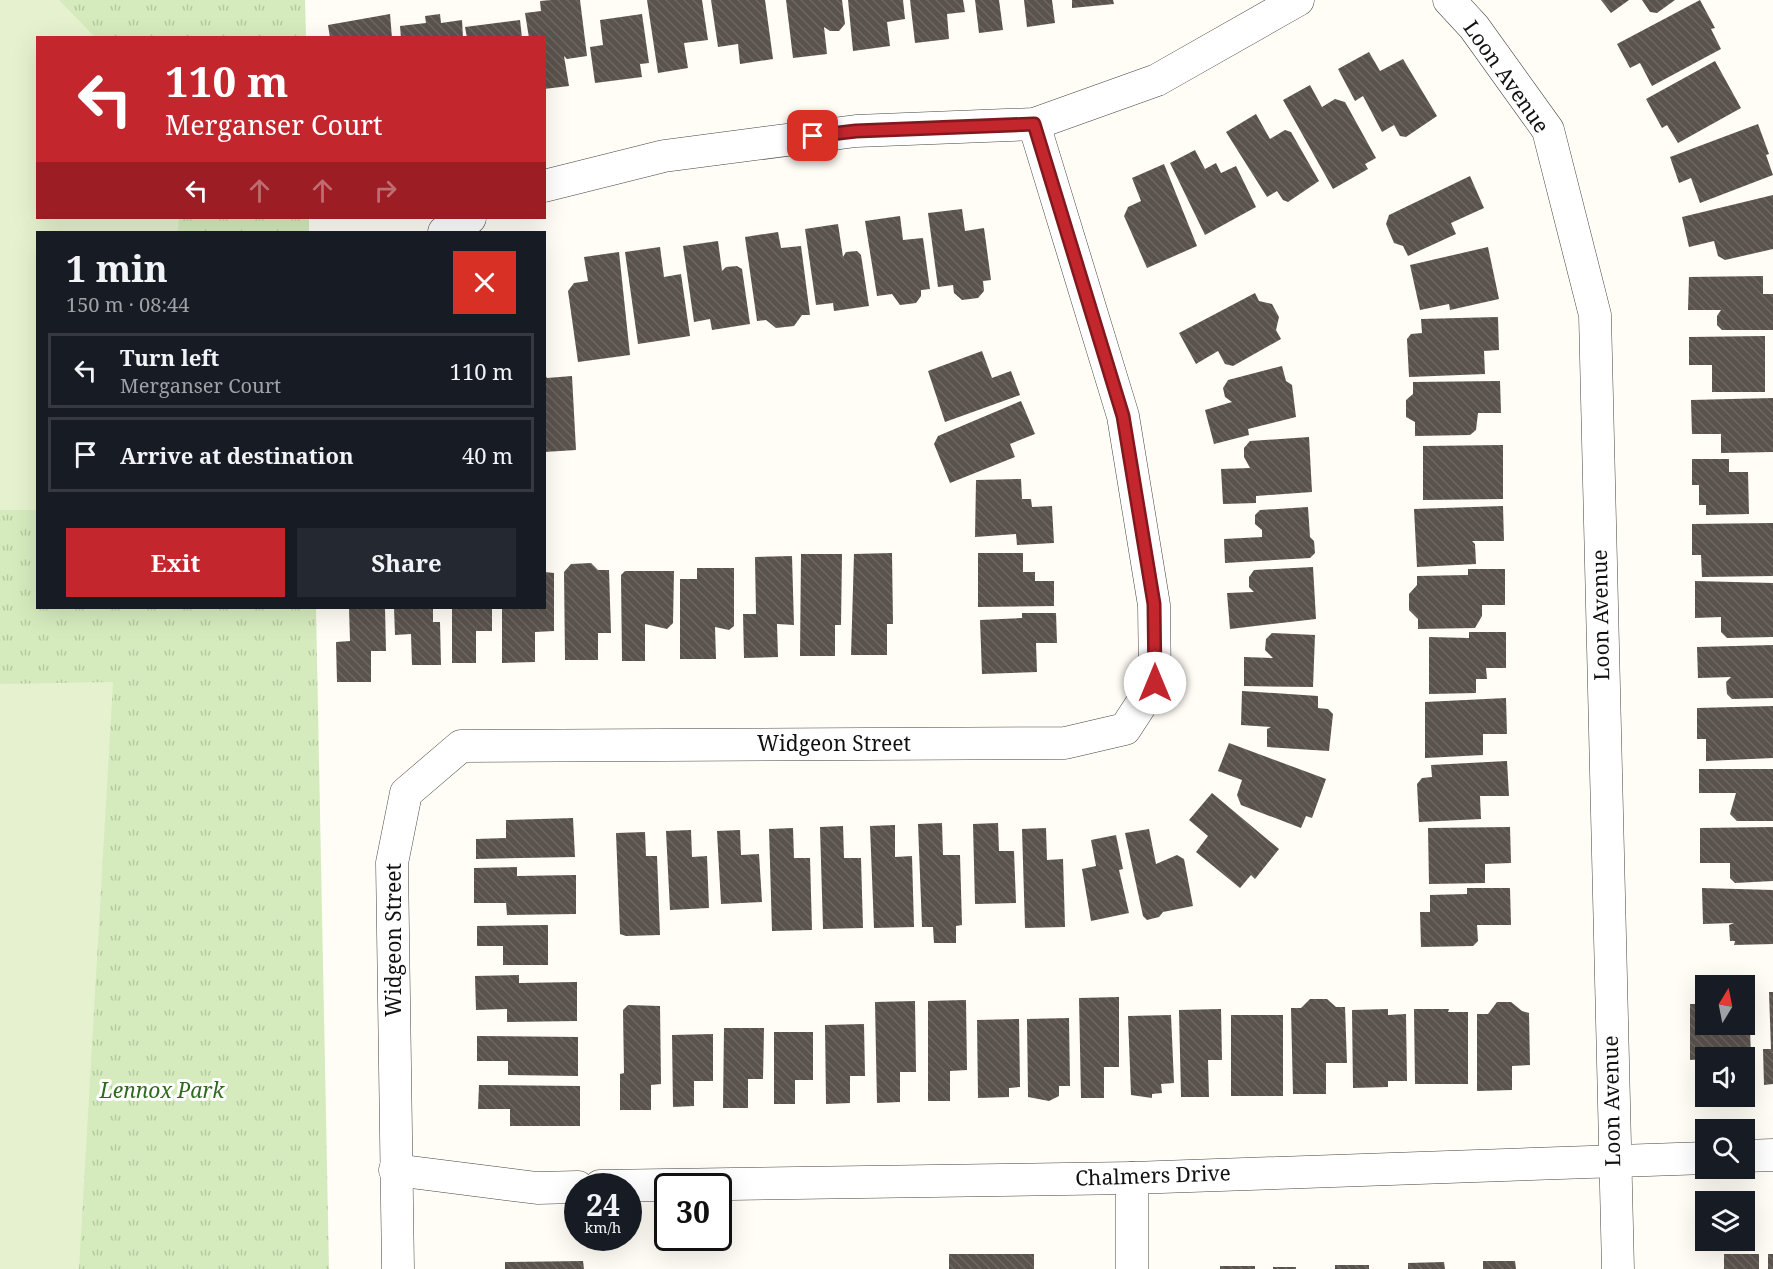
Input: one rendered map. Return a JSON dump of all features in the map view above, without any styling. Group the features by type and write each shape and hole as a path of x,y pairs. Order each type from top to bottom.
{"street":[{"path":"546,186 664,156 856,131 1034,124 1157,80 1298,0"},
{"name":"Loon Avenue","path":"1449,0 1474,27 1548,130 1595,315 1618,1269"},
{"name":"Widgeon Street","path":"398,1269 392,863 406,793 461,746 1065,743 1125,729 1155,683 1154,604 1123,416 1034,124"},
{"path":"446,231 468,219"},
{"path":"1755,1156 1773,1155"},
{"name":"Chalmers Drive","path":"642,1185 1132,1178 1695,1158"},
{"path":"395,1170 537,1188 564,1187"},
{"path":"1132,1178 1132,1269"}],"green space":[{"name":"Lennox Park","path":"0,0 305,0 306,36 36,36 36,219 309,219 309,231 36,231 36,609 316,609 329,1269 0,1269"},
{"path":"0,0 59,0 94,36 36,36 36,219 179,219 178,231 36,231 36,510 0,510"},
{"path":"113,682 79,1269 0,1269 0,684"}],"building":[{"path":"580,0 587,56 567,59 564,56 569,86 546,89 546,36 529,36 525,13 541,11 540,1"},
{"path":"647,0 702,0 708,40 684,43 688,68 658,73"},
{"path":"711,0 765,0 773,59 740,64 738,44 718,47"},
{"path":"786,0 842,0 845,24 839,31 830,31 824,27 827,54 793,58"},
{"path":"848,0 903,0 905,19 887,22 890,46 853,51"},
{"path":"910,0 963,0 965,12 947,14 949,39 915,43"},
{"path":"975,0 999,0 1003,30 979,33"},
{"path":"1024,0 1052,0 1055,23 1027,27"},
{"path":"1072,0 1113,0 1114,4 1072,8"},
{"path":"1601,0 1629,0 1611,13"},
{"path":"1642,0 1675,0 1657,13 1650,12"},
{"path":"1700,0 1715,28 1711,29 1721,49 1652,86 1640,63 1630,68 1617,44"},
{"path":"390,14 392,36 330,36 328,25"},
{"path":"440,14 441,23 462,20 463,36 401,36 400,26 426,23 425,16"},
{"path":"642,14 649,63 640,64 642,77 595,83 590,47 603,45 600,20"},
{"path":"520,20 522,36 467,36 465,27"},
{"path":"1369,52 1380,71 1403,59 1437,116 1406,137 1400,136 1394,125 1382,132 1363,96 1355,101 1338,69"},
{"path":"1715,61 1741,108 1678,143 1667,125 1662,128 1646,99"},
{"path":"1310,85 1322,107 1335,99 1345,102 1376,158 1365,164 1368,169 1333,189 1283,100"},
{"path":"1256,114 1270,139 1285,130 1291,132 1319,181 1288,202 1283,200 1277,191 1267,197 1226,132"},
{"path":"1758,124 1769,154 1766,155 1773,175 1700,203 1691,178 1679,183 1670,157"},
{"path":"1195,150 1205,169 1216,163 1221,173 1236,166 1256,207 1205,235 1170,163"},
{"path":"1164,164 1197,246 1147,268 1124,216 1128,207 1141,201 1132,178"},
{"path":"1470,176 1484,208 1451,223 1456,234 1408,256 1403,246 1394,243 1386,224 1389,215"},
{"path":"1773,195 1773,249 1725,260 1718,256 1714,241 1689,247 1682,217"},
{"path":"962,209 965,231 984,228 991,280 983,281 984,291 978,298 962,300 954,293 953,285 938,287 928,213"},
{"path":"900,216 903,240 923,238 930,289 921,290 921,296 916,303 900,305 892,294 877,296 865,221"},
{"path":"838,224 843,257 846,252 857,251 861,255 869,306 834,311 833,303 816,305 805,229"},
{"path":"778,232 781,248 801,246 810,315 802,315 794,326 776,328 766,320 757,321 745,237"},
{"path":"718,241 722,271 726,267 737,266 742,269 750,324 712,330 710,319 694,322 683,246"},
{"path":"660,247 664,277 681,274 690,336 638,344 625,252"},
{"path":"1488,247 1499,299 1450,310 1449,304 1420,310 1410,265"},
{"path":"619,252 630,355 578,362 568,291 574,283 588,281 584,257"},
{"path":"1763,276 1763,294 1773,294 1773,330 1722,330 1717,325 1717,316 1721,310 1688,310 1689,277"},
{"path":"1255,293 1259,301 1272,304 1279,317 1276,330 1281,339 1233,366 1225,364 1218,351 1196,364 1179,333"},
{"path":"1498,317 1499,350 1484,351 1485,374 1409,377 1407,339 1411,334 1422,333 1421,319"},
{"path":"1765,336 1765,392 1712,392 1712,365 1689,365 1689,337"},
{"path":"982,351 992,378 1011,371 1020,395 945,422 928,371"},
{"path":"1282,366 1286,381 1292,385 1296,417 1248,429 1249,435 1214,444 1205,410 1232,402 1225,397 1223,388 1228,380"},
{"path":"546,376 572,376 576,450 546,452"},
{"path":"1500,381 1501,413 1478,413 1476,430 1470,435 1415,436 1415,422 1406,417 1406,400 1413,394 1413,382"},
{"path":"1773,398 1773,452 1721,453 1721,434 1692,434 1691,400"},
{"path":"1021,401 1035,434 1010,444 1015,457 950,483 934,444 938,436"},
{"path":"1309,437 1312,492 1256,496 1256,503 1223,504 1221,469 1250,468 1244,457 1244,448 1250,441"},
{"path":"1503,445 1503,499 1423,500 1423,446"},
{"path":"1692,459 1729,459 1729,472 1748,472 1749,514 1706,515 1706,505 1699,505 1699,485 1692,485"},
{"path":"1021,479 1022,499 1031,499 1032,507 1052,506 1054,543 1017,545 1016,534 975,537 976,480"},
{"path":"1503,506 1504,541 1472,541 1475,544 1476,564 1417,567 1414,509"},
{"path":"1308,507 1310,537 1314,541 1315,553 1310,558 1225,563 1224,539 1262,537 1262,530 1255,524 1255,515 1260,510"},
{"path":"1773,523 1773,576 1702,577 1701,555 1692,555 1692,524"},
{"path":"892,553 893,624 887,624 887,655 851,655 854,554"},
{"path":"978,553 1023,553 1023,572 1035,572 1035,581 1054,581 1054,606 978,607"},
{"path":"801,554 842,554 841,625 835,625 835,656 800,656"},
{"path":"792,556 794,625 777,624 778,657 744,658 743,614 756,614 755,557"},
{"path":"591,563 598,570 609,570 611,633 598,633 598,660 565,660 564,572 571,564"},
{"path":"1313,567 1316,619 1230,629 1227,593 1254,592 1249,587 1249,577 1254,570"},
{"path":"697,568 734,568 734,626 729,630 715,627 716,659 680,659 680,579 697,579"},
{"path":"1468,569 1505,569 1505,605 1482,605 1482,616 1475,628 1418,629 1418,619 1409,610 1409,594 1417,585 1417,576 1468,575"},
{"path":"625,571 674,571 673,623 667,629 645,624 645,661 622,661 621,575"},
{"path":"546,572 554,573 554,631 535,632 535,662 502,663 502,609 546,609"},
{"path":"1695,581 1773,583 1773,637 1727,638 1721,632 1721,617 1695,618"},
{"path":"349,609 385,609 386,651 371,651 371,682 337,682 336,642 350,641"},
{"path":"394,609 433,609 433,622 440,622 441,665 412,665 411,634 395,635"},
{"path":"452,609 492,609 492,631 476,631 476,663 452,663"},
{"path":"1022,613 1056,613 1057,643 1036,643 1037,672 982,674 980,620 1022,618"},
{"path":"1469,632 1506,632 1506,668 1486,668 1487,679 1476,679 1476,693 1429,694 1429,637 1469,638"},
{"path":"1272,633 1315,635 1313,687 1244,686 1244,657 1273,658 1265,650 1266,639"},
{"path":"1773,645 1773,698 1732,699 1727,694 1726,682 1731,677 1698,678 1697,647"},
{"path":"1242,691 1318,696 1318,708 1328,709 1333,714 1329,751 1267,747 1267,729 1271,727 1241,725"},
{"path":"1506,698 1507,734 1483,734 1483,755 1425,758 1425,702"},
{"path":"1773,706 1773,758 1706,761 1706,739 1697,739 1697,708"},
{"path":"1229,743 1326,779 1312,818 1306,816 1301,828 1241,805 1237,795 1242,780 1218,771"},
{"path":"1507,761 1509,796 1480,796 1481,819 1419,822 1417,784 1422,778 1432,777 1431,765"},
{"path":"1699,769 1773,769 1773,821 1737,821 1730,814 1736,793 1699,793"},
{"path":"1212,793 1279,849 1255,879 1251,875 1240,888 1196,852 1208,836 1189,820"},
{"path":"573,818 575,857 476,859 476,839 506,838 506,820"},
{"path":"942,823 943,855 960,855 962,925 956,926 956,943 934,943 933,927 922,927 918,824"},
{"path":"998,823 999,851 1014,851 1016,903 975,904 973,824"},
{"path":"895,825 895,857 912,856 914,927 874,928 870,826"},
{"path":"843,826 844,858 861,858 863,928 823,929 820,827"},
{"path":"1510,827 1511,863 1485,864 1485,883 1429,884 1428,828"},
{"path":"1773,827 1773,881 1735,883 1730,878 1730,863 1700,863 1700,828"},
{"path":"793,828 794,858 810,858 812,930 772,931 769,829"},
{"path":"1046,828 1047,860 1063,859 1065,927 1025,928 1022,829"},
{"path":"1149,829 1156,864 1177,855 1184,859 1193,906 1163,912 1159,917 1147,920 1143,916 1125,833"},
{"path":"691,830 692,857 707,856 709,908 670,910 666,831"},
{"path":"740,830 741,855 759,854 762,902 721,904 717,831"},
{"path":"645,832 646,856 657,856 660,935 626,936 620,934 616,833"},
{"path":"1116,835 1123,869 1119,870 1129,913 1091,921 1082,869 1096,866 1091,840"},
{"path":"517,867 517,876 576,875 576,914 507,915 506,903 474,903 474,868"},
{"path":"1467,888 1510,888 1511,925 1477,925 1478,941 1473,946 1421,947 1420,912 1430,912 1430,895 1467,894"},
{"path":"1702,888 1773,890 1773,944 1734,945 1735,941 1730,941 1729,925 1734,923 1703,924"},
{"path":"548,925 548,965 503,965 503,946 477,946 477,926"},
{"path":"519,975 519,983 577,982 577,1021 507,1022 507,1009 476,1010 475,976"},
{"path":"1769,992 1773,992 1773,1084 1764,1085 1763,1049 1771,1049"},
{"path":"1119,997 1119,1067 1104,1067 1104,1098 1081,1098 1079,998"},
{"path":"1310,999 1327,999 1336,1007 1345,1007 1347,1063 1326,1063 1326,1094 1293,1094 1291,1008 1301,1008"},
{"path":"966,1000 967,1070 950,1071 950,1101 928,1101 928,1001"},
{"path":"915,1001 916,1072 900,1072 900,1102 877,1103 875,1002"},
{"path":"1497,1002 1511,1002 1522,1011 1529,1013 1530,1065 1512,1066 1512,1090 1477,1091 1477,1014 1488,1014"},
{"path":"1690,1004 1695,1004 1695,1035 1750,1035 1751,1047 1695,1047 1695,1060 1690,1060"},
{"path":"628,1005 660,1006 661,1084 651,1085 651,1110 620,1110 620,1074 624,1073 623,1010"},
{"path":"1221,1009 1222,1060 1208,1060 1209,1097 1181,1097 1179,1010"},
{"path":"1388,1009 1388,1015 1406,1014 1407,1081 1388,1081 1388,1087 1353,1088 1352,1010"},
{"path":"1414,1009 1449,1009 1448,1012 1468,1012 1468,1084 1415,1084"},
{"path":"1171,1015 1174,1083 1161,1084 1162,1093 1152,1094 1152,1098 1131,1095 1128,1016"},
{"path":"1231,1015 1283,1015 1283,1096 1231,1096"},
{"path":"1069,1018 1070,1086 1059,1086 1059,1096 1049,1101 1028,1097 1027,1019"},
{"path":"1019,1019 1020,1087 1009,1088 1009,1097 978,1098 977,1020"},
{"path":"864,1024 865,1076 850,1076 850,1103 826,1104 825,1025"},
{"path":"724,1028 764,1028 763,1079 748,1079 748,1108 723,1108"},
{"path":"774,1032 813,1032 813,1080 795,1080 795,1104 774,1104"},
{"path":"713,1034 713,1081 694,1081 694,1106 673,1107 672,1035"},
{"path":"477,1036 578,1037 578,1076 508,1075 508,1061 477,1061"},
{"path":"479,1085 580,1086 580,1126 510,1126 510,1109 478,1109"},
{"path":"949,1254 1034,1254 1034,1269 949,1269"},
{"path":"1724,1254 1759,1254 1759,1269 1724,1269"},
{"path":"1768,1254 1773,1254 1773,1269 1768,1269"},
{"path":"583,1261 584,1269 505,1269 505,1262"},
{"path":"1483,1261 1515,1261 1516,1269 1483,1269"},
{"path":"1444,1262 1445,1269 1408,1269 1408,1263"},
{"path":"1335,1265 1369,1265 1369,1269 1335,1269"},
{"path":"1220,1266 1255,1266 1255,1269 1220,1269"},
{"path":"1273,1267 1296,1267 1296,1269 1273,1269"}],"route":[{"path":"813,136 856,131 1034,124 1123,416 1154,604 1155,683"}]}
